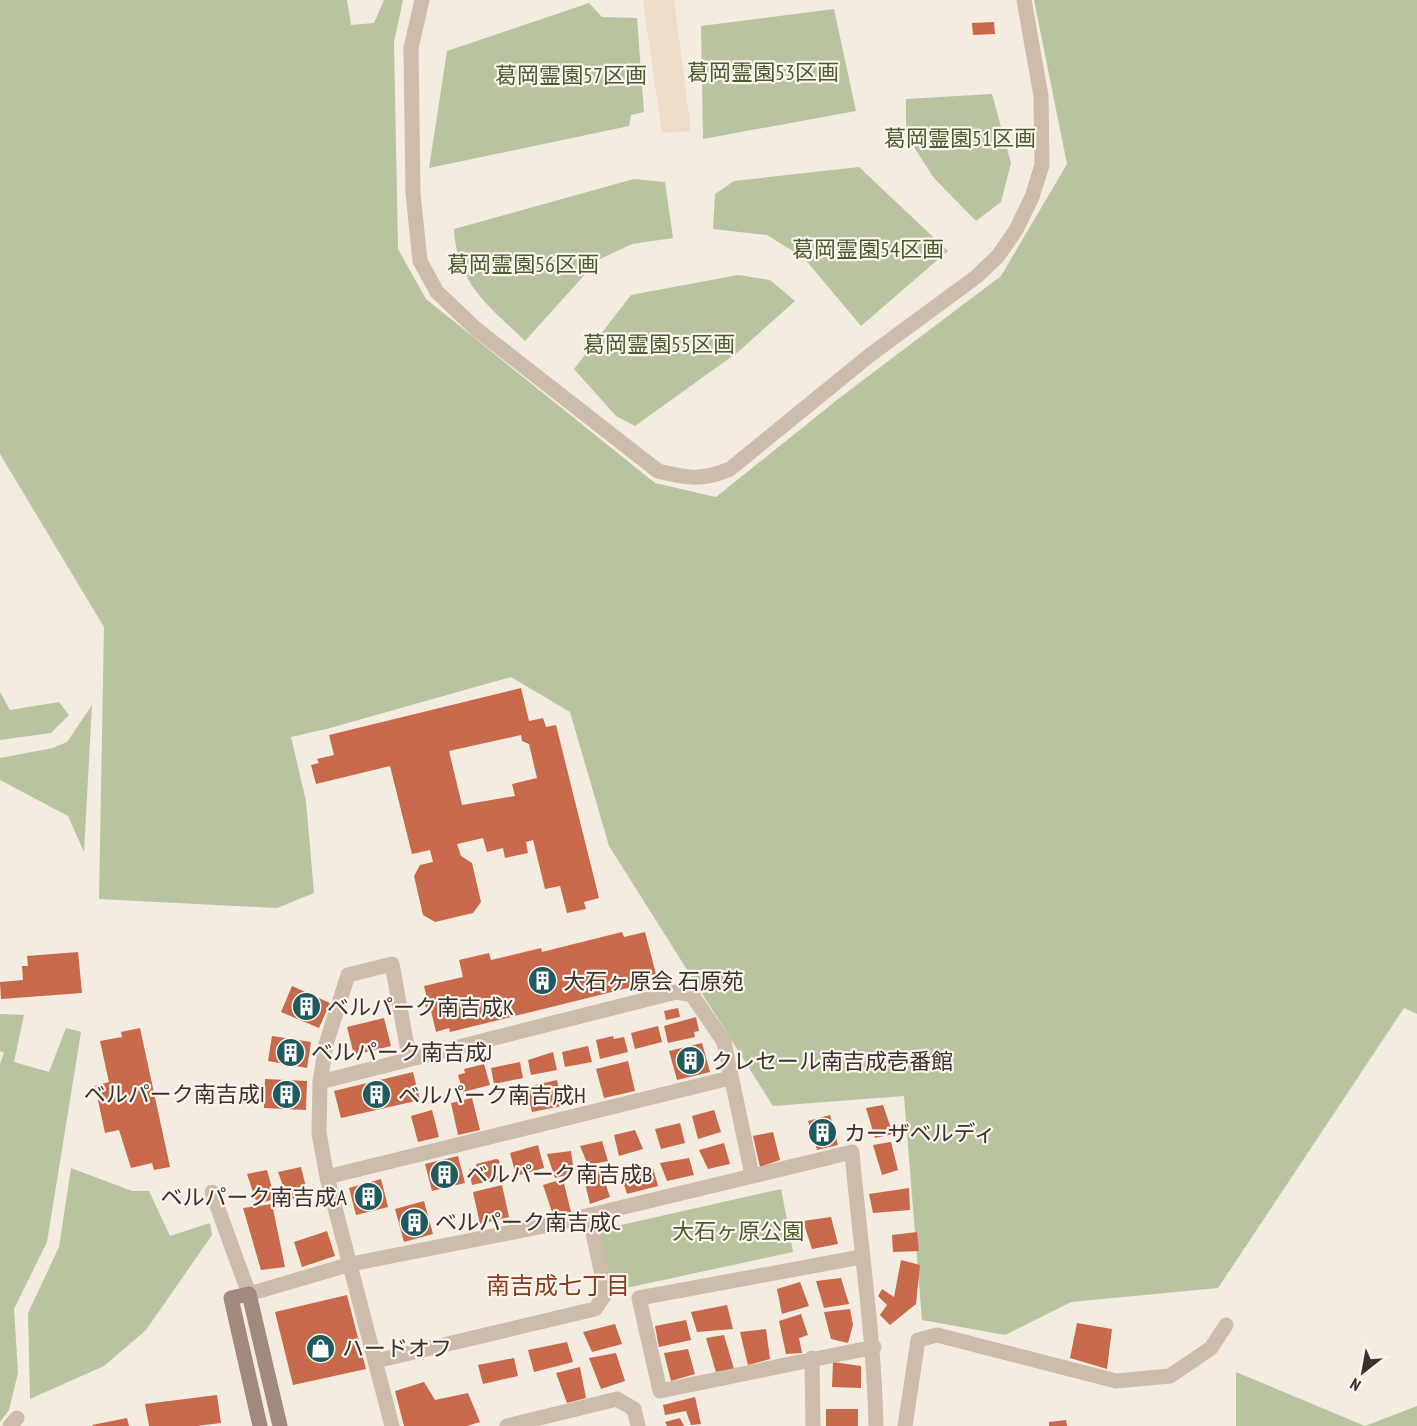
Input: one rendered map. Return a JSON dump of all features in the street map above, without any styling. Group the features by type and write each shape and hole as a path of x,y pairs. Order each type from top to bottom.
{"street":[{"path":"422,0 411,48 412,193 420,261 436,292 476,329 658,471 679,477 708,478 730,470 870,355 976,277 998,256 1016,230 1032,198 1042,165 1041,96 1024,0"},
{"path":"392,1426 327,1177 319,1133 320,1082 326,1044 348,975 392,964 409,1057"},
{"path":"320,1082 409,1057 676,992 692,995 724,1042 752,1175"},
{"path":"327,1177 730,1078"},
{"path":"260,1426 231,1298 351,1264 588,1215 852,1152 861,1257 874,1347 876,1426"},
{"path":"212,1192 249,1294 280,1426"},
{"path":"376,1361 595,1309 606,1293 588,1215"},
{"path":"861,1257 639,1298 660,1391 874,1347"},
{"path":"905,1426 918,1340 937,1335 1116,1381 1170,1376 1211,1348 1227,1325"},
{"path":"812,1358 813,1426"},
{"path":"507,1426 617,1399 634,1409 638,1426"}],"green space":[{"path":"0,0 347,0 351,25 374,23 384,0 403,0 394,42 398,249 426,299 655,483 716,497 842,396 1001,276 1067,164 1034,0 1417,0 1417,1014 1404,1008 1218,1288 1071,1302 1005,1335 922,1320 904,1096 773,1106 609,846 570,712 511,677 291,737 306,801 314,893 277,908 99,899 104,627 0,454"},
{"name":"葛岡霊園57区画","path":"589,3 602,17 637,18 644,112 631,115 629,126 429,168 447,51"},
{"name":"葛岡霊園53区画","path":"834,9 856,111 703,139 701,26"},
{"name":"葛岡霊園51区画","path":"992,94 1011,163 1001,202 976,221 934,178 906,135 906,99"},
{"name":"葛岡霊園54区画","path":"859,167 948,251 861,326 804,258 767,235 713,229 715,194 734,181"},
{"name":"葛岡霊園56区画","path":"634,179 665,182 673,238 632,244 598,260 525,341 487,304 468,279 456,248 454,229"},
{"name":"葛岡霊園55区画","path":"738,275 770,280 795,301 738,352 635,426 616,416 574,369 631,295"},
{"path":"0,692 10,710 59,702 69,715 51,733 0,740"},
{"path":"92,705 84,852 68,816 0,780 0,758 53,748 67,742"},
{"path":"0,1014 24,1015 14,1062 49,1072 66,1028 81,1032 47,1242 14,1309 18,1373 9,1410 0,1422 0,1064 4,1053 0,1051"},
{"path":"71,1168 132,1191 149,1191 170,1236 210,1223 212,1235 146,1330 104,1366 30,1399 28,1313 59,1247"},
{"name":"大石ヶ原公園","path":"781,1189 793,1252 612,1291 599,1230"},
{"path":"1236,1372 1365,1426 1236,1426"},
{"path":"1417,1406 1417,1426 1365,1426"}],"shaded area":[{"path":"643,0 674,0 691,131 662,133"}],"building":[{"path":"994,22 995,34 973,35 972,23"},
{"path":"521,688 529,721 543,718 546,727 556,725 599,898 584,902 586,909 567,913 560,886 545,889 533,840 526,842 528,853 505,858 503,848 487,852 483,838 457,844 461,856 472,863 481,902 473,913 435,922 423,915 414,876 420,865 433,862 430,850 412,854 390,766 316,784 311,765 319,763 317,759 334,755 329,735","holes":["521,735 522,741 529,744 537,778 512,784 515,796 462,805 449,751"]},
{"name":"大石ヶ原会 石原苑","path":"622,932 624,937 645,932 656,974 638,978 640,985 450,1032 449,1028 436,1032 431,1011 427,1012 425,1004 428,1003 424,986 463,977 459,960 489,953 491,960 541,948 542,952"},
{"path":"78,952 82,993 1,999 0,982 23,980 22,966 28,966 27,956"},
{"name":"ベルパーク南吉成K","path":"292,986 330,1003 319,1028 281,1012"},
{"path":"678,1008 680,1017 666,1020 664,1011"},
{"path":"696,1017 699,1031 694,1032 695,1037 668,1043 664,1026"},
{"path":"384,1018 391,1046 354,1055 347,1027"},
{"path":"658,1026 662,1042 635,1049 631,1033"},
{"path":"140,1028 170,1167 154,1170 152,1163 131,1168 119,1130 105,1133 95,1086 109,1082 100,1041 122,1037 121,1032"},
{"name":"ベルパーク南吉成J","path":"272,1036 311,1042 307,1068 268,1061"},
{"path":"613,1036 614,1039 624,1037 628,1052 600,1059 596,1040"},
{"name":"クレセール南吉成壱番館","path":"702,1043 710,1072 677,1080 669,1051"},
{"path":"588,1046 592,1062 565,1067 562,1052"},
{"path":"553,1052 557,1070 531,1075 528,1060"},
{"path":"628,1061 635,1091 604,1098 596,1069"},
{"path":"520,1062 523,1078 494,1084 491,1068"},
{"path":"484,1064 490,1085 463,1092 458,1075 465,1073 464,1069"},
{"name":"ベルパーク南吉成H","path":"413,1072 420,1100 341,1118 334,1091"},
{"name":"ベルパーク南吉成I","path":"265,1079 307,1081 306,1110 264,1108"},
{"path":"557,1080 562,1106 532,1112 526,1087"},
{"path":"472,1098 480,1130 458,1135 451,1103"},
{"path":"883,1105 893,1134 875,1138 866,1108"},
{"path":"432,1110 439,1137 418,1142 411,1116"},
{"path":"714,1110 721,1132 698,1139 692,1116"},
{"name":"カーザベルディ","path":"830,1115 838,1145 817,1150 808,1121"},
{"path":"680,1123 685,1143 661,1149 655,1129"},
{"path":"635,1130 643,1149 619,1156 614,1135"},
{"path":"773,1132 780,1160 760,1167 753,1136"},
{"path":"602,1141 608,1161 588,1165 580,1146"},
{"path":"891,1142 898,1170 882,1175 873,1145"},
{"path":"724,1143 730,1164 708,1169 699,1150"},
{"path":"538,1145 544,1168 516,1176 510,1153"},
{"path":"571,1151 574,1173 555,1178 547,1154"},
{"name":"ベルパーク南吉成B","path":"458,1156 465,1183 432,1191 425,1164"},
{"path":"689,1158 694,1175 667,1181 660,1163"},
{"path":"499,1160 503,1178 472,1185 469,1169 477,1167 476,1164"},
{"path":"301,1167 308,1195 288,1200 278,1172"},
{"path":"653,1168 658,1186 627,1194 621,1175"},
{"path":"267,1170 275,1199 257,1204 247,1174"},
{"path":"601,1171 610,1197 590,1204 583,1175"},
{"name":"ベルパーク南吉成A","path":"381,1179 388,1207 356,1215 349,1188"},
{"path":"563,1179 571,1212 553,1215 543,1185"},
{"path":"502,1185 509,1217 480,1224 473,1192"},
{"path":"909,1188 910,1210 873,1213 869,1194"},
{"name":"ベルパーク南吉成C","path":"424,1201 433,1234 404,1242 395,1209"},
{"path":"272,1204 285,1267 261,1270 243,1208"},
{"path":"831,1217 838,1244 812,1249 803,1221"},
{"path":"327,1231 335,1256 302,1267 294,1242"},
{"path":"917,1232 919,1251 893,1252 892,1235"},
{"path":"901,1260 920,1265 916,1304 890,1325 880,1315 887,1305 878,1296 882,1289 894,1297"},
{"path":"841,1278 849,1304 824,1308 816,1281"},
{"path":"800,1282 809,1306 782,1314 777,1289"},
{"path":"347,1295 366,1369 293,1385 275,1312"},
{"path":"727,1305 733,1329 697,1332 691,1312"},
{"path":"850,1309 853,1325 848,1343 831,1339 824,1312"},
{"path":"801,1314 808,1335 799,1338 802,1353 786,1354 779,1321"},
{"path":"686,1320 691,1340 659,1347 655,1326"},
{"path":"1077,1323 1112,1329 1107,1369 1070,1358"},
{"path":"615,1324 622,1344 592,1352 583,1332"},
{"path":"766,1329 770,1359 748,1365 740,1332"},
{"path":"724,1335 734,1369 716,1372 706,1338"},
{"path":"567,1342 573,1362 534,1372 528,1350"},
{"path":"688,1349 695,1374 671,1381 664,1353"},
{"path":"616,1353 625,1381 601,1389 589,1358"},
{"path":"514,1358 518,1376 483,1384 478,1365"},
{"path":"833,1362 861,1366 861,1388 832,1387"},
{"path":"580,1367 586,1398 567,1403 556,1373"},
{"path":"424,1382 435,1400 468,1393 480,1422 467,1426 404,1426 395,1391"},
{"path":"217,1395 221,1423 197,1426 149,1426 145,1404"},
{"path":"695,1397 701,1424 691,1425 686,1411 665,1415 663,1405"},
{"path":"826,1409 858,1409 858,1426 826,1426"},
{"path":"127,1418 129,1426 92,1425"},
{"path":"680,1418 684,1426 667,1426 665,1422"},
{"path":"1066,1420 1067,1426 1049,1426 1049,1422"}],"place":[{"name":"大石ヶ原会 石原苑","path":"542,981"},
{"name":"ベルパーク南吉成K","path":"306,1007"},
{"name":"ベルパーク南吉成J","path":"290,1052"},
{"name":"クレセール南吉成壱番館","path":"690,1061"},
{"name":"ベルパーク南吉成I","path":"286,1094"},
{"name":"ベルパーク南吉成H","path":"377,1095"},
{"name":"カーザベルディ","path":"823,1133"},
{"name":"ベルパーク南吉成B","path":"445,1174"},
{"name":"ベルパーク南吉成A","path":"368,1197"},
{"name":"ベルパーク南吉成C","path":"414,1222"},
{"name":"ハードオフ","path":"321,1348"}],"district":[{"name":"南吉成七丁目","path":"558,1285"}]}
